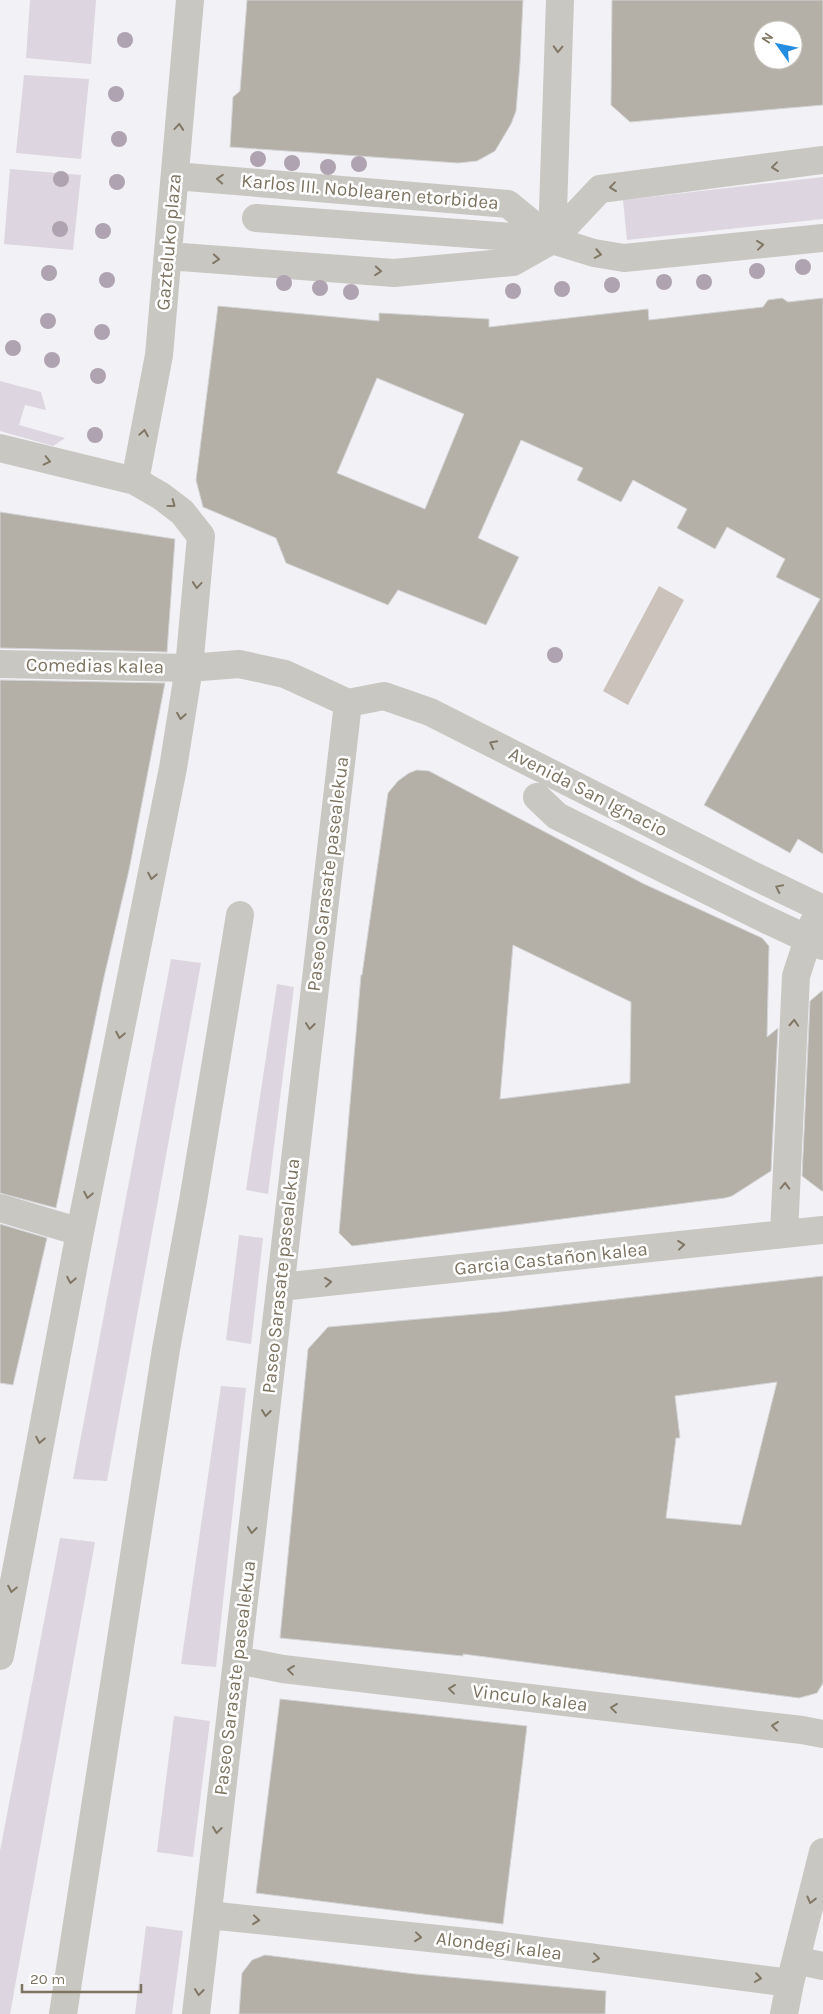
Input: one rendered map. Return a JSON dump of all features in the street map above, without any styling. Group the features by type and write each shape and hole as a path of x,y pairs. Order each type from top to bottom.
{"street":[{"name":"Gazteluko plaza","path":"135,481 158,355 190,0"},
{"path":"552,240 560,0"},
{"path":"168,256 394,273 513,262 552,240 600,189 823,160"},
{"name":"Karlos III. Noblearen etorbidea","path":"175,176 508,204 552,240 594,253 624,258 823,238"},
{"path":"256,218 552,240"},
{"path":"0,448 135,481 161,496 182,512 201,536 189,668 173,768 69,1229 11,1541 0,1656"},
{"name":"Comedias kalea","path":"0,664 189,668"},
{"path":"189,668 239,664 285,674 348,703"},
{"name":"Avenida San Ignacio","path":"348,703 384,696 430,712 743,870 818,930"},
{"name":"Paseo Sarasate pasealekua","path":"196,2014 348,703"},
{"path":"553,796 818,930 767,920 557,816 537,797 553,796"},
{"path":"63,2014 166,1349 193,1201 240,915"},
{"path":"784,1234 796,976 818,930"},
{"path":"0,1208 69,1229"},
{"name":"Garcia Castañon kalea","path":"280,1287 823,1230"},
{"name":"Vinculo kalea","path":"236,1660 283,1670 802,1730 823,1734"},
{"path":"784,2014 793,1972 814,1930 823,1852"},
{"name":"Alondegi kalea","path":"208,1914 496,1945 793,1972 823,1966"}],"shaded area":[{"path":"30,0 96,0 91,64 26,58"},
{"path":"24,75 89,79 81,159 16,153"},
{"path":"10,169 81,175 73,250 4,244"},
{"path":"823,177 823,219 627,240 623,200"},
{"path":"0,381 41,392 46,410 25,405 19,425 65,438 53,446 0,431"},
{"path":"659,586 684,600 628,705 603,691"},
{"path":"171,959 201,963 107,1481 73,1479"},
{"path":"277,984 294,987 268,1194 246,1190"},
{"path":"239,1235 263,1238 251,1344 226,1340"},
{"path":"221,1386 246,1388 216,1667 181,1664"},
{"path":"60,1538 95,1542 10,2014 0,2014 0,1851"},
{"path":"174,1716 210,1721 193,1857 157,1852"},
{"path":"146,1926 183,1931 172,2014 135,2014"}],"building":[{"path":"247,0 523,0 516,111 511,124 495,151 477,161 458,163 230,147 233,97 240,91"},
{"path":"612,0 823,0 823,105 630,122 611,105"},
{"path":"782,298 788,302 823,298 823,854 798,839 790,853 704,805 820,599 776,577 785,559 727,527 715,549 677,528 687,509 633,480 621,502 577,480 583,468 521,440 478,538 519,557 486,625 398,590 388,605 286,563 276,538 203,507 196,480 218,306 379,321 379,313 489,319 489,327 648,309 649,320 763,307 768,300","holes":["377,378 464,414 425,509 337,473"]},
{"path":"0,512 175,539 167,652 0,648"},
{"path":"0,680 165,683 129,870 104,977 56,1208 0,1193"},
{"path":"417,770 429,771 644,884 762,938 769,946 767,1037 778,1028 771,1171 732,1196 725,1198 352,1246 339,1233 361,975 388,793 398,781","holes":["513,945 631,1002 630,1083 500,1099"]},
{"path":"823,990 823,1192 802,1176 810,1001"},
{"path":"0,1224 47,1238 13,1385 0,1383"},
{"path":"823,1276 823,1683 817,1693 799,1698 463,1654 463,1656 280,1638 308,1349 328,1327 500,1312","holes":["777,1382 741,1525 666,1518 676,1438 680,1438 675,1396"]},
{"path":"280,1699 527,1726 503,1924 256,1893"},
{"path":"265,1955 415,1974 606,1991 605,2014 239,2014 242,1973 252,1960"}]}
